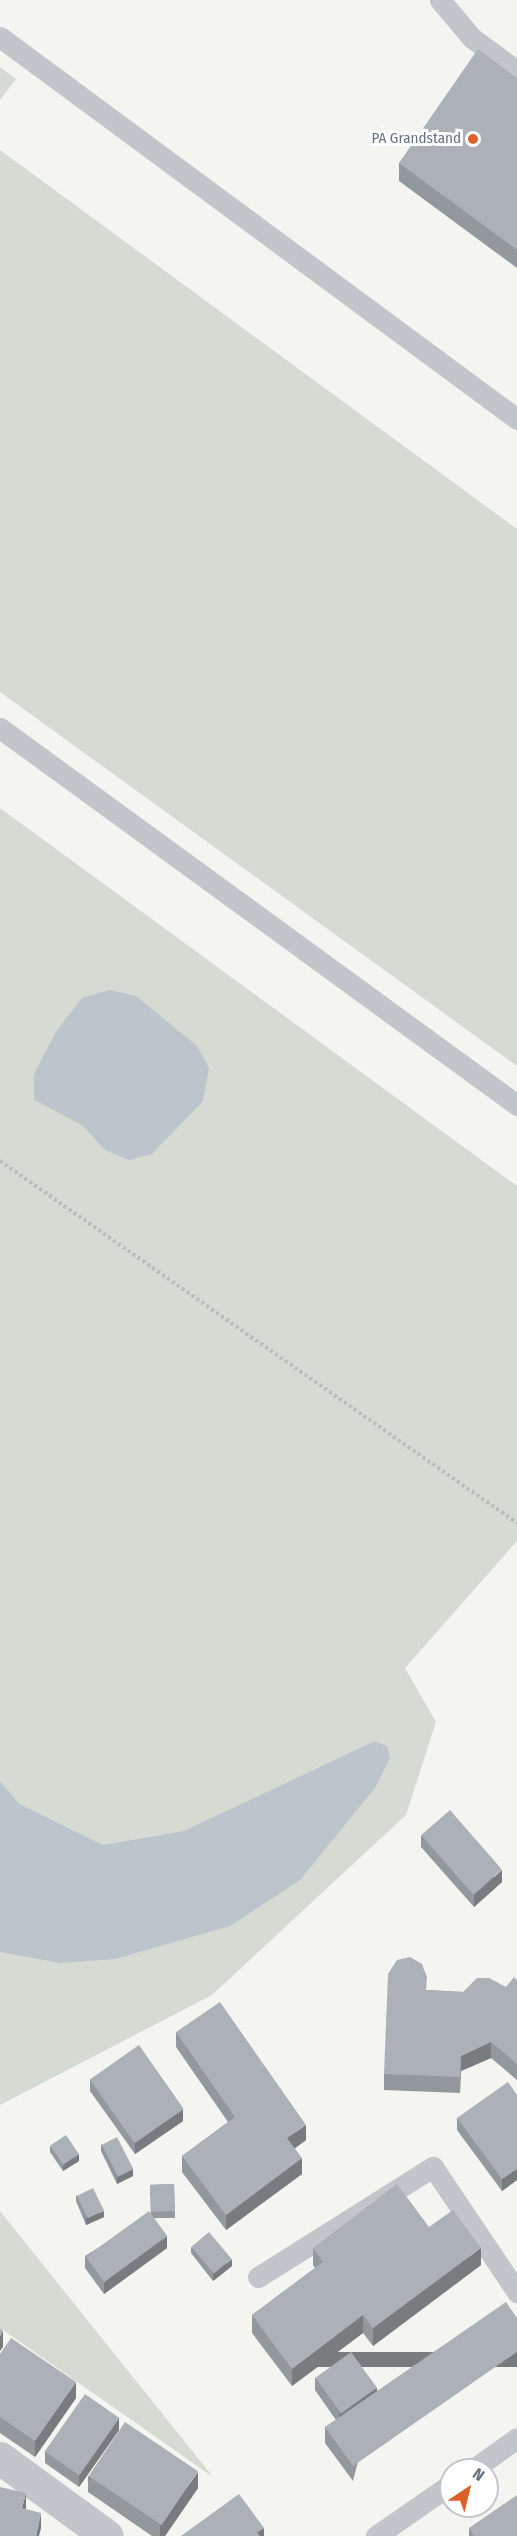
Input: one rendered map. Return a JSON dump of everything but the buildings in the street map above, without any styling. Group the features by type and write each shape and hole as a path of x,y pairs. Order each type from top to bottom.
{"street":[{"path":"0,2458 71,2524 107,2536"}],"lane":[{"path":"440,0 472,38 517,71"},
{"path":"0,37 517,419"},
{"path":"0,728 517,1105"},
{"path":"258,2277 433,2167 517,2292"},
{"path":"489,2458 517,2438"},
{"path":"376,2536 439,2492"}],"path":[{"path":"0,1161 517,1523"}],"shaded area":[{"path":"0,67 16,79 0,100"},
{"path":"0,150 517,529 517,1066 0,692"},
{"path":"0,808 517,1186 517,1541 405,1668 436,1722 406,1815 212,1995 0,2105"},
{"path":"110,990 136,996 196,1045 209,1068 203,1101 152,1154 129,1160 105,1150 82,1125 34,1100 34,1074 57,1030 82,998"},
{"path":"375,1741 387,1746 390,1758 375,1788 300,1880 230,1926 115,1959 60,1963 0,1952 0,1781 19,1804 103,1845 184,1831"},
{"path":"0,2211 213,2477 0,2328"}],"place":[{"name":"PA Grandstand","path":"473,139"}]}
